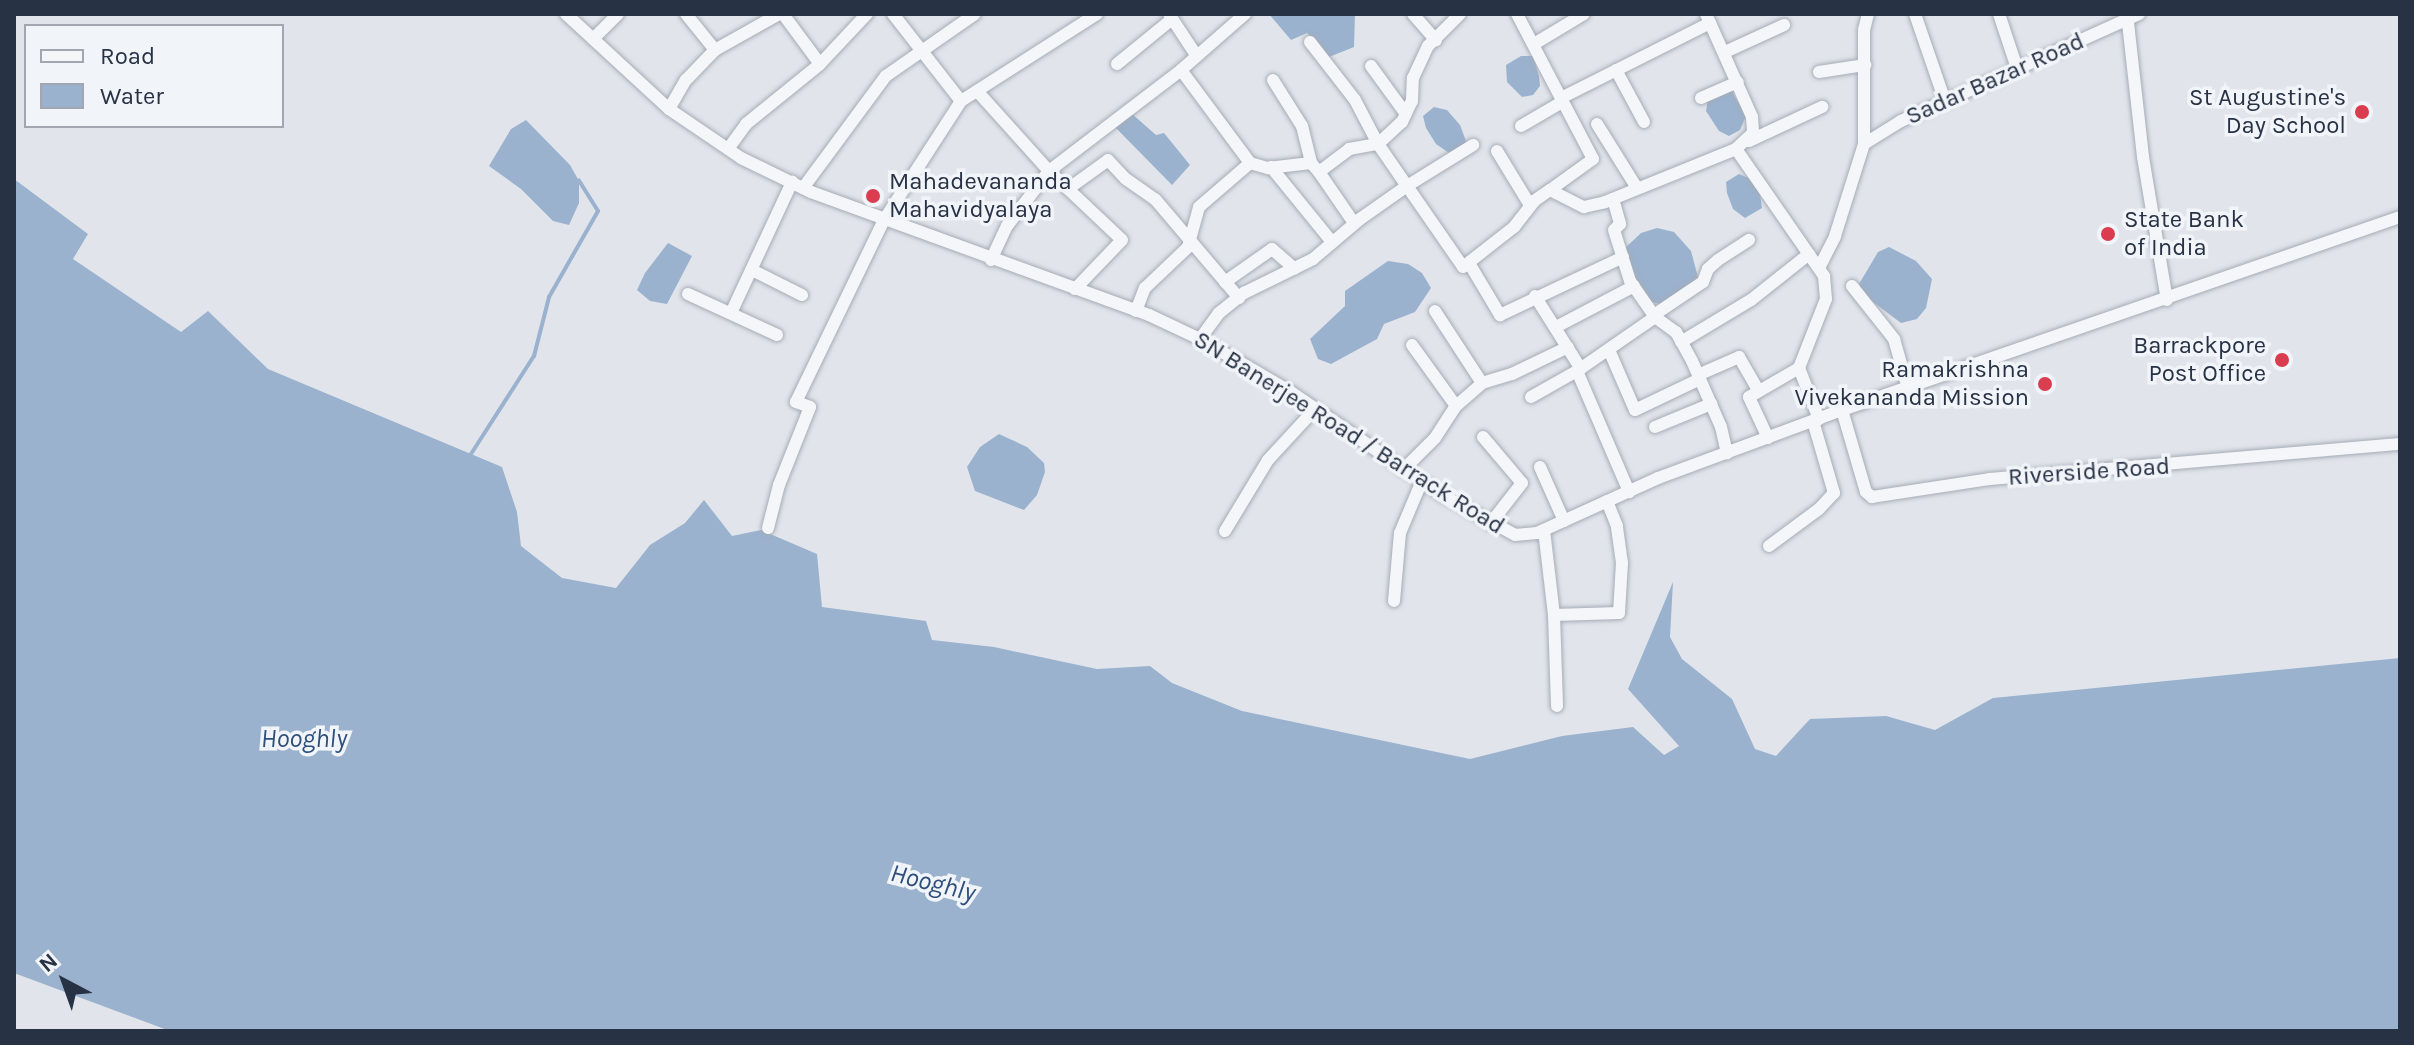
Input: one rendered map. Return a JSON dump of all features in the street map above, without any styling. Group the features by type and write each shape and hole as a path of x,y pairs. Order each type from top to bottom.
{"street":[{"path":"593,39 618,14"},
{"path":"686,14 715,50"},
{"path":"669,109 686,80 715,50 781,14 820,64"},
{"path":"728,149 746,124 820,64 867,14"},
{"path":"893,14 961,101"},
{"path":"731,313 797,185 868,95 886,76 975,14"},
{"path":"768,528 779,485 810,407 796,402 884,220 961,101 1097,14"},
{"path":"991,260 1007,226 1049,171 1181,70 1245,14"},
{"path":"1413,14 1436,40"},
{"path":"1181,70 1250,163 1315,168 1349,149 1378,144 1406,114 1412,101 1413,78 1428,46 1460,14"},
{"path":"1310,42 1355,100 1378,144 1463,267 1514,227 1530,205 1593,159 1517,14"},
{"path":"1534,44 1584,14"},
{"path":"1819,268 1835,236 1864,144 1868,14"},
{"path":"1915,14 1945,101"},
{"path":"1999,14 2017,68"},
{"name":"SN Banerjee Road / Barrack Road","path":"573,16 593,39 669,109 728,149 797,185 991,260 1136,311 1200,339 1315,409 1421,483 1490,524 1515,535 1544,530 1629,492 1842,410 2400,217"},
{"path":"1117,64 1170,16 1196,55"},
{"name":"Sadar Bazar Road","path":"1864,144 1901,121 2131,16 2143,157 2167,300"},
{"path":"1521,126 1708,18 1752,117 1753,133 1739,146"},
{"path":"1725,52 1784,25"},
{"path":"1819,72 1865,65"},
{"path":"1371,66 1406,114"},
{"path":"1616,70 1644,122"},
{"path":"1273,80 1302,126 1315,168 1354,223"},
{"path":"1701,98 1738,82"},
{"path":"977,91 1049,171 1122,240 1075,289"},
{"path":"1550,190 1584,207 1613,199 1822,107"},
{"path":"1597,124 1637,188"},
{"path":"1200,339 1219,313 1239,298 1295,269 1407,186 1473,145"},
{"path":"1739,146 1824,276 1826,299 1799,368 1749,397 1768,438"},
{"path":"1497,151 1530,205"},
{"path":"1068,189 1108,160 1126,179 1151,194 1239,298"},
{"path":"1136,311 1145,288 1188,247 1199,207 1250,163"},
{"path":"1271,167 1332,242"},
{"path":"1613,199 1620,224 1614,230 1634,286 1654,316 1676,332 1711,404 1727,453"},
{"path":"1531,397 1609,350 1703,282 1708,269 1749,240"},
{"path":"1225,282 1272,249 1295,269"},
{"path":"1681,342 1751,300 1809,254"},
{"path":"1469,263 1500,315 1623,257"},
{"path":"752,270 802,295"},
{"path":"1556,327 1634,286"},
{"path":"1852,286 1894,339 1908,388"},
{"path":"688,294 777,335"},
{"path":"1535,296 1568,347 1629,492"},
{"path":"1435,311 1482,383"},
{"path":"1412,345 1456,406"},
{"path":"1403,470 1435,438 1456,406 1482,383 1512,374 1568,347"},
{"path":"1609,350 1635,410 1739,357 1759,391"},
{"path":"1769,546 1819,509 1834,493 1799,368"},
{"path":"1655,427 1711,404"},
{"path":"1225,531 1268,460 1315,409"},
{"name":"Riverside Road","path":"1842,410 1866,492 1872,497 1990,479 2400,444"},
{"path":"1483,437 1522,483 1490,524"},
{"path":"1540,467 1564,521"},
{"path":"1394,601 1400,533 1421,483"},
{"path":"1554,615 1619,613 1622,563 1617,526 1607,501"},
{"path":"1544,530 1554,615 1557,706"}],"water":[{"path":"1269,14 1355,14 1354,47 1329,57 1307,33 1291,40"},
{"path":"1521,56 1533,56 1540,86 1533,95 1522,97 1507,82 1506,65"},
{"path":"1730,88 1746,116 1740,130 1729,136 1719,131 1706,111 1708,99"},
{"path":"1434,107 1447,110 1460,125 1466,141 1464,148 1452,155 1436,144 1426,128 1423,116"},
{"path":"1131,113 1156,135 1164,133 1190,165 1172,185 1115,127"},
{"path":"526,120 570,165 579,181 579,203 569,225 553,221 521,189 489,166 511,129"},
{"path":"1739,174 1751,179 1760,194 1762,208 1745,218 1733,209 1727,193 1726,182"},
{"name":"Hooghly","path":"14,179 88,234 73,259 181,332 208,311 268,369 502,467 517,512 521,546 562,578 616,588 650,545 685,523 704,500 732,536 761,530 817,554 822,607 926,621 932,640 994,647 1097,669 1150,666 1172,683 1242,711 1470,759 1562,736 1633,727 1664,755 1679,746 1628,689 1673,582 1670,637 1682,659 1732,699 1755,749 1776,756 1810,719 1886,716 1935,730 1993,698 2400,658 2400,1031 170,1031 14,973"},
{"path":"1657,228 1674,232 1691,251 1699,281 1664,305 1648,301 1631,277 1622,251 1641,233"},
{"path":"668,243 692,256 667,304 650,301 637,290 645,273"},
{"path":"1889,247 1916,261 1932,279 1926,308 1917,319 1901,323 1865,296 1859,284 1878,252"},
{"path":"1388,261 1408,264 1422,273 1431,288 1415,312 1384,324 1377,339 1331,364 1318,359 1310,339 1345,306 1345,291"},
{"path":"999,434 1027,447 1044,463 1045,472 1037,495 1024,510 975,491 967,467 980,447"}],"waterway":[{"path":"471,454 534,356 549,297 598,211 579,181"}],"place":[{"name":"St Augustine's Day School","path":"2362,112"},
{"name":"Mahadevananda Mahavidyalaya","path":"873,196"},
{"name":"State Bank of India","path":"2108,234"},
{"name":"Barrackpore Post Office","path":"2282,360"},
{"name":"Ramakrishna Vivekananda Mission","path":"2045,384"}]}
